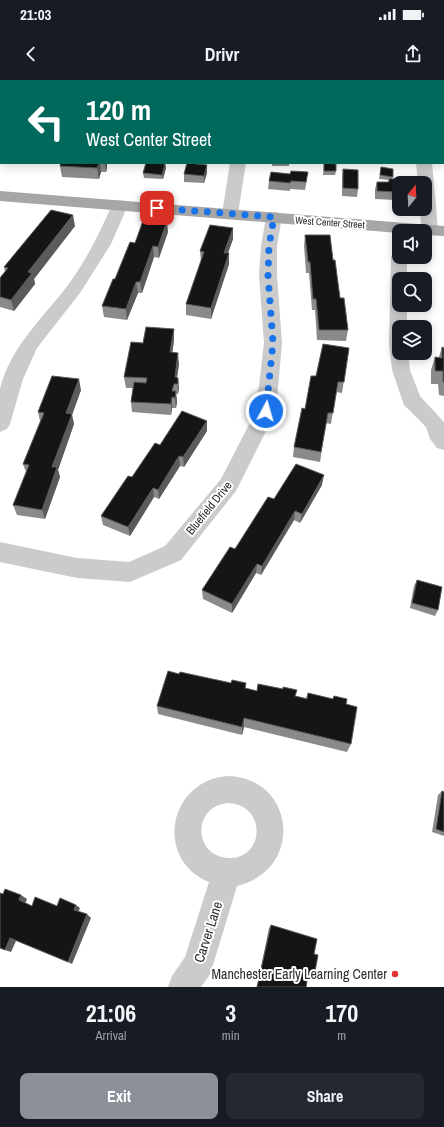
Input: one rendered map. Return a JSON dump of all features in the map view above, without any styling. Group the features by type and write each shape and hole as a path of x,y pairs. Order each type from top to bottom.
{"main road":[{"name":"West Center Street","path":"0,196 274,217 392,228"}],"street":[{"path":"230,214 238,164"},
{"path":"424,164 437,230"},
{"path":"0,424 13,379 30,345 78,283 103,244 120,205"},
{"name":"Bluefield Drive","path":"0,552 77,568 130,572 173,553 229,485 266,411 273,343 268,268 269,246 274,217"},
{"path":"399,264 398,344 401,370 411,400 439,423 437,434 444,442"},
{"name":"Carver Lane","path":"183,987 198,965 226,874"}],"building":[{"path":"61,164 99,164 97,168 60,166"},
{"path":"146,164 165,164 162,175 143,173"},
{"path":"187,164 207,165 204,176 184,174"},
{"path":"324,164 336,164 336,171 324,171"},
{"path":"381,167 393,169 392,177 380,175"},
{"path":"343,169 358,170 358,189 343,188"},
{"path":"291,171 308,172 306,182 291,181 290,183 269,181 271,172 290,174"},
{"path":"389,179 392,179 392,192 377,191 377,182 389,182"},
{"path":"51,210 73,215 28,272 32,273 11,300 0,297 0,278 8,268 4,267"},
{"path":"144,218 167,221 158,247 153,246 140,282 136,282 126,309 102,306 130,242 135,243"},
{"path":"210,225 233,228 224,253 229,253 211,308 186,304 204,252 200,251"},
{"path":"305,235 330,235 340,298 344,298 348,330 319,330 316,299 313,299 310,262 308,262"},
{"path":"146,327 174,329 170,352 178,353 175,377 178,378 178,384 174,384 172,391 176,391 175,398 172,397 171,404 131,402 134,382 146,383 147,378 124,377 131,342 143,343"},
{"path":"323,344 349,348 344,382 338,382 333,413 328,413 321,452 294,447 302,408 305,409 311,376 316,376"},
{"path":"442,347 444,348 444,382 443,371 435,371 435,357 442,358"},
{"path":"52,376 79,379 66,413 72,414 52,467 57,467 42,510 13,505 29,465 23,464 44,413 38,412"},
{"path":"182,411 207,421 183,457 179,456 158,490 153,488 128,527 101,516 128,476 132,477 155,443 160,445"},
{"path":"296,464 324,475 302,514 295,511 262,566 257,564 232,604 202,590 230,547 235,549 268,497 274,499"},
{"path":"417,580 442,587 438,610 412,603"},
{"path":"168,671 179,674 180,672 231,683 232,680 246,683 245,688 257,691 258,684 283,689 283,687 297,690 295,696 307,699 308,693 333,699 334,696 347,699 346,704 357,707 351,744 244,718 242,727 157,706"},
{"path":"442,791 444,792 444,832 436,829"},
{"path":"5,889 21,895 19,900 32,906 35,897 57,906 60,898 76,905 74,910 87,914 68,962 10,938 5,950 0,948 0,893 3,894"},
{"path":"271,925 317,939 314,954 318,955 314,977 308,975 306,987 257,987"}],"place":[{"name":"Manchester Early Learning Center","path":"395,974"}],"route":[{"path":"157,208 274,217 269,246 268,275 273,343 266,411"}]}
